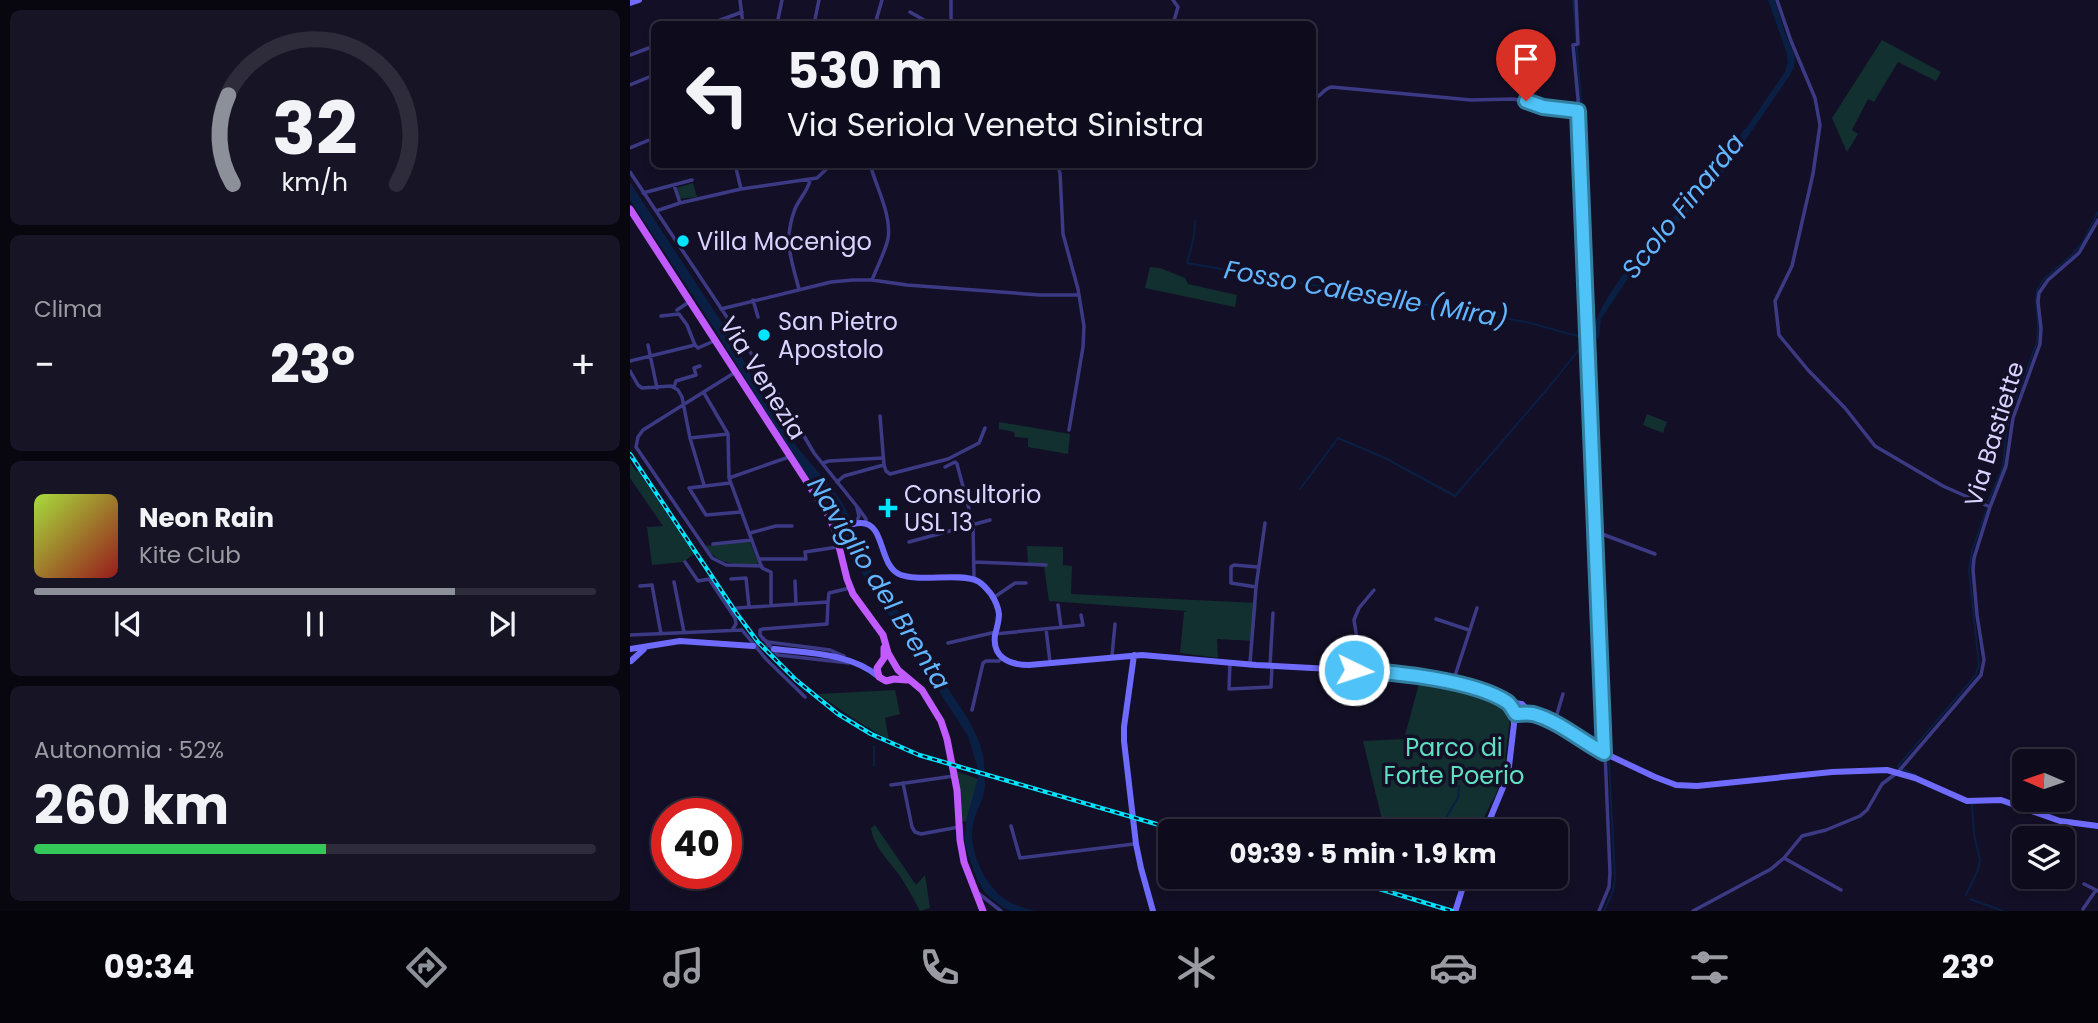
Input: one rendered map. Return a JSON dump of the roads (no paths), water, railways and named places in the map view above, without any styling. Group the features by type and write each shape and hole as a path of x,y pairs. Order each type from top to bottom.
{"main road":[{"name":"Via Venezia","path":"630,209 837,529 850,588 884,638 892,662"},
{"name":"Via Venezia","path":"876,625 884,648 885,656 881,663"},
{"path":"909,680 886,681 878,677 877,670 881,663 892,662 922,690 941,721 953,766 964,862 983,911"},
{"path":"894,679 898,670"}],"street":[{"path":"630,4 639,0"},
{"path":"740,0 743,21"},
{"path":"778,21 782,0"},
{"path":"815,21 819,0"},
{"path":"876,21 882,0"},
{"path":"951,0 951,21"},
{"path":"1173,0 1178,7 1174,21"},
{"path":"1576,0 1578,111 1610,882 1600,911"},
{"path":"1777,0 1815,98 1819,125 1813,174 1792,267 1775,301 1779,335 1845,408 1875,446 1943,486 1990,507"},
{"path":"717,21 742,12"},
{"path":"910,12 926,21"},
{"path":"630,55 651,48"},
{"path":"630,85 651,76"},
{"path":"1316,98 1332,87 1471,100 1514,99 1543,107 1578,111"},
{"path":"630,148 651,139"},
{"path":"736,168 741,189"},
{"path":"656,211 741,189 810,180 817,178 828,168"},
{"path":"871,168 887,218 888,233 872,280"},
{"path":"1058,168 1062,234 1079,295 1084,337 1069,430"},
{"path":"630,172 823,464 864,515 865,523"},
{"path":"643,193 692,180"},
{"path":"799,289 787,241 795,208 810,180"},
{"path":"674,185 680,203"},
{"name":"Via Bastiette","path":"1693,911 1756,878 1784,858 1802,836 1826,830 1864,814 1878,790 1898,772 1976,683 1983,671 1984,660 1973,564 1990,507 2007,466 2013,418 2039,344 2042,328 2038,302 2040,290 2048,279 2079,253 2098,220"},
{"path":"721,309 842,281 872,280 1041,295 1079,295"},
{"path":"753,300 758,317"},
{"name":"Via Venezia","path":"677,310 691,301"},
{"path":"661,316 679,314 695,345"},
{"path":"630,361 695,345 698,348 716,340"},
{"path":"648,345 657,388"},
{"path":"674,387 676,382 696,375 694,368 700,366"},
{"path":"630,371 639,387 674,387"},
{"path":"735,372 643,430 636,447 709,555 724,564 762,566 771,572 771,606"},
{"path":"674,387 682,397 690,438 705,485"},
{"path":"704,393 728,434 730,483 762,566"},
{"path":"880,416 884,465 890,474 948,459 979,443 985,428"},
{"path":"690,438 728,434"},
{"path":"729,478 789,457"},
{"path":"823,464 829,461 883,458"},
{"path":"945,467 955,462 957,464 973,524 974,579"},
{"path":"837,482 844,477 884,465"},
{"path":"730,483 690,488 706,514 741,512"},
{"path":"855,524 859,516 856,506"},
{"path":"909,542 990,520"},
{"path":"837,529 865,523 876,531 889,565 897,574 920,578 974,579 985,587 999,612 995,648 1002,658 1021,665 1134,654 1230,663 1387,672 1470,687 1554,724 1604,753 1655,777 1681,786 1878,770 1898,772 1967,800 2001,800 2060,821 2098,826"},
{"path":"1250,664 1258,567 1265,523"},
{"path":"749,533 778,526 792,526"},
{"path":"1602,534 1655,554"},
{"path":"713,544 752,540"},
{"path":"759,559 806,559 805,552 840,547"},
{"path":"685,562 696,580 700,582 709,579 736,620 736,626 732,630"},
{"path":"974,562 1046,565"},
{"path":"1256,587 1231,583 1231,567 1258,567"},
{"path":"731,579 746,578 749,607"},
{"path":"795,581 796,604"},
{"path":"674,582 684,632"},
{"path":"993,598 1015,583 1026,583"},
{"path":"640,586 652,585 661,634"},
{"path":"760,635 763,629 827,624 829,593 850,588"},
{"path":"1354,670 1357,639 1354,620 1359,608 1374,590"},
{"path":"737,608 828,602"},
{"path":"1058,605 1061,627"},
{"path":"1453,683 1477,608"},
{"path":"1230,663 1229,689 1271,687 1273,613"},
{"path":"948,643 996,633 1083,625 1082,615"},
{"path":"1436,619 1469,630"},
{"path":"1112,656 1115,624"},
{"path":"1046,629 1050,663"},
{"path":"630,635 742,630 766,659 805,697"},
{"path":"760,635 768,642 830,650 878,677"},
{"path":"760,635 778,655 870,666 881,663"},
{"path":"630,662 630,651 663,643 680,641 753,646"},
{"path":"630,662 646,648"},
{"path":"774,649 814,654 858,664"},
{"path":"1134,654 1124,736 1136,844 1153,911"},
{"path":"972,710 983,663 999,661 1002,658"},
{"path":"1554,724 1563,694"},
{"path":"1490,819 1508,775 1518,710"},
{"path":"891,785 954,776"},
{"path":"904,783 915,832 921,834 959,827"},
{"path":"1012,826 1020,858 1136,844"},
{"path":"1784,858 1840,890"},
{"path":"2083,909 2097,891 2084,884"},
{"path":"1456,909 1462,889"},
{"path":"976,893 1001,911"}],"water":[{"path":"1768,0 1775,0 1795,56 1790,75 1716,183 1668,231 1627,280 1601,319 1599,338 1591,342 1599,314 1631,264 1655,235 1711,179 1785,72 1789,60"},
{"name":"Naviglio del Brenta","path":"630,182 734,341 777,418 841,501 865,561 970,722 981,747 985,783 973,824 976,856 985,877 998,894 1013,904 1036,911 1011,911 1002,907 985,893 977,879 964,838 979,773 968,736 856,564 840,524 630,200"}],"waterway":[{"path":"1573,0 1581,101 1608,750"},
{"name":"Scolo Finarda","path":"1787,68 1788,56"},
{"name":"Scolo Finarda","path":"1714,175 1745,130"},
{"name":"Scolo Finarda","path":"1683,208 1705,187"},
{"path":"1988,502 2003,467 2006,432 2037,342 2037,290 2043,280 2083,242 2098,212"},
{"name":"Fosso Caleselle (Mira)","path":"1195,221 1187,263 1526,322 1585,338"},
{"name":"Scolo Finarda","path":"1638,256 1645,247"},
{"name":"Scolo Finarda","path":"1300,489 1338,438 1385,458 1455,496 1585,342"},
{"path":"1899,768 1975,676 1979,665 1969,571 1972,551 1986,511"},
{"path":"874,746 874,766"},
{"path":"1604,911 1615,879 1609,762"},
{"path":"1902,769 1916,775"},
{"path":"1445,819 1458,798 1459,786"},
{"path":"1966,895 1980,860 1974,834 1972,804"},
{"path":"1970,899 2003,911"}],"tunnel":[{"path":"753,646 774,649"}],"railway":[{"path":"630,454 758,642 796,680 838,714 871,734 919,755 1158,825"},
{"path":"1380,889 1452,911"}],"place":[{"name":"Villa Mocenigo","path":"683,241"},
{"name":"San Pietro Apostolo","path":"764,335"},
{"name":"Consultorio USL 13","path":"888,508"}],"park label":[{"name":"Parco di Forte Poerio","path":"1454,761"}]}
